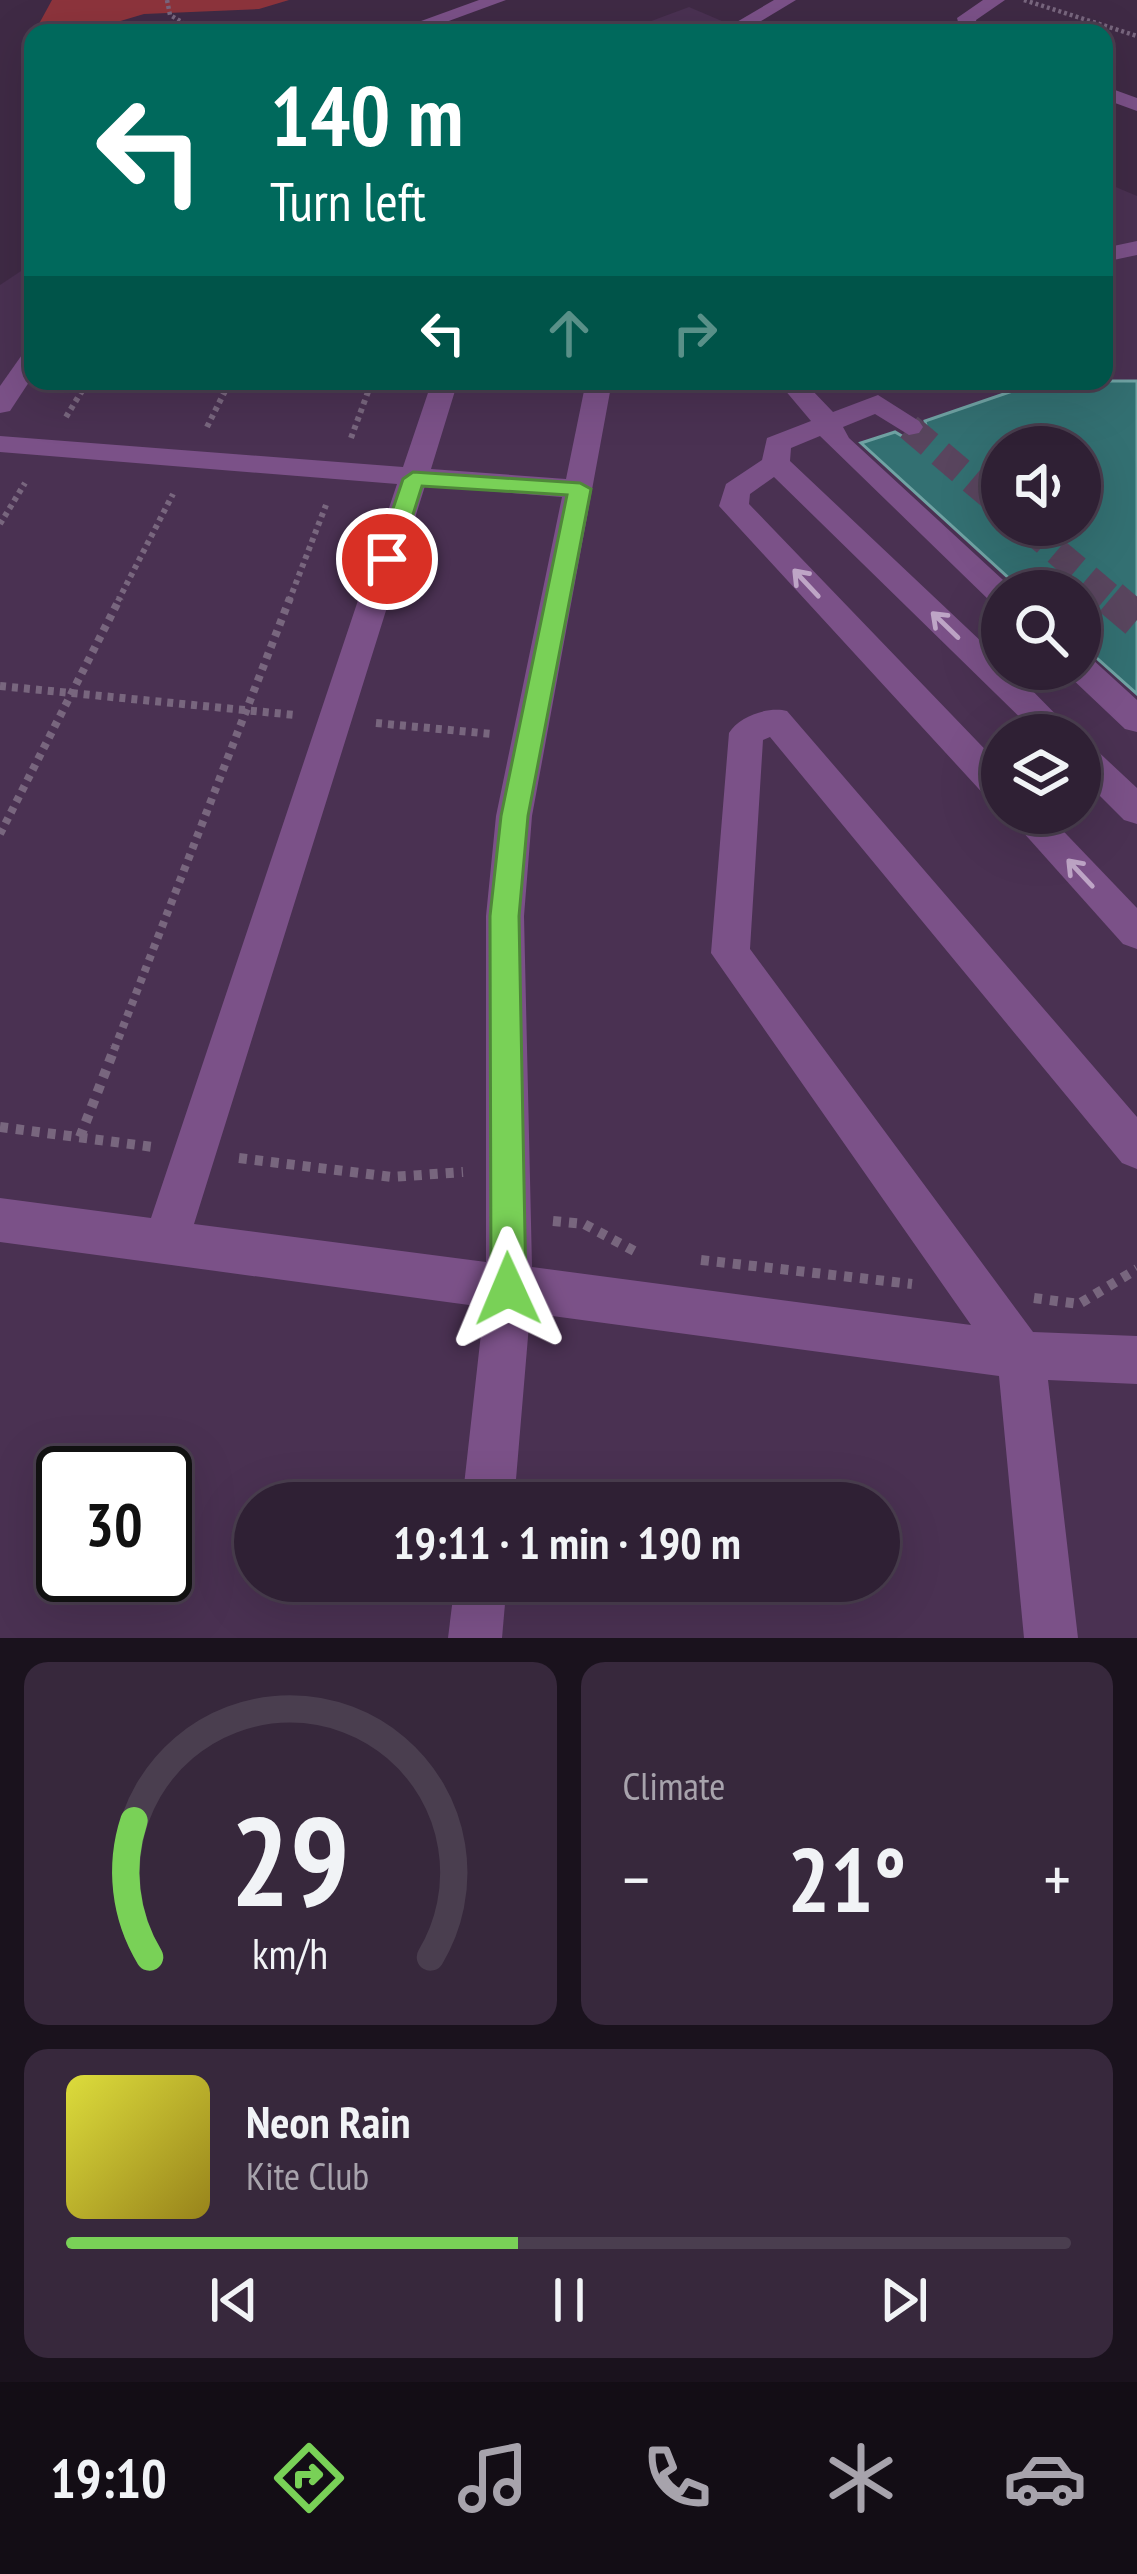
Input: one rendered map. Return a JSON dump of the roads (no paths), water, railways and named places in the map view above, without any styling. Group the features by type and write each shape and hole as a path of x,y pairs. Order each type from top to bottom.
{"street":[{"path":"424,24 497,0"},
{"path":"743,24 787,0"},
{"path":"968,24 967,18 996,0"},
{"path":"0,405 24,370"},
{"path":"166,1241 442,390"},
{"path":"490,1482 508,1289 505,916 514,816 597,390"},
{"path":"798,390 826,421 837,442 981,576"},
{"path":"909,427 878,403 777,444 776,463 1038,714"},
{"path":"0,444 580,489"},
{"path":"776,463 736,490 734,506 981,768"},
{"path":"1101,687 1137,720"},
{"path":"1051,1638 1021,1355 730,953 746,733 775,720 1137,1149"},
{"path":"1101,775 1137,810"},
{"path":"1044,834 1137,933"},
{"path":"0,1220 1021,1355 1137,1360"},
{"path":"475,1638 479,1602"}],"tunnel":[{"path":"909,427 981,488"},
{"path":"1050,546 1115,601"},
{"path":"1111,598 1137,620"}]}
